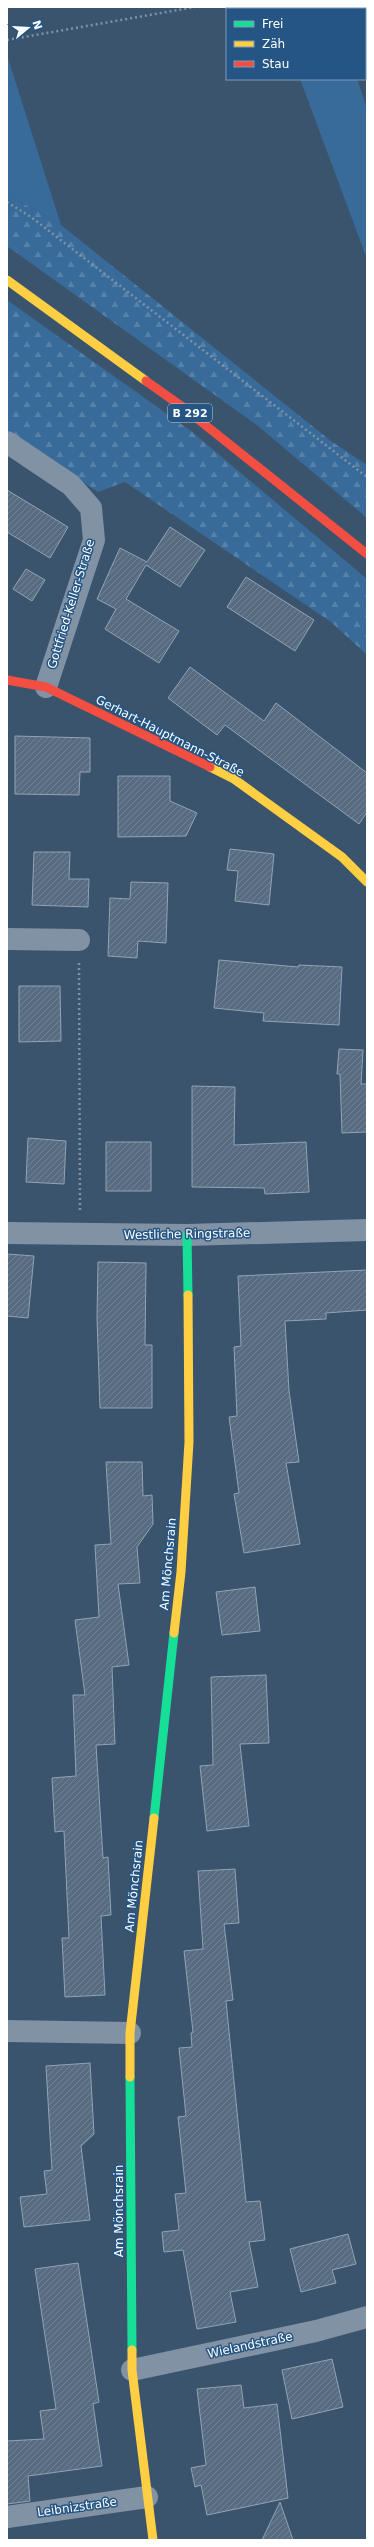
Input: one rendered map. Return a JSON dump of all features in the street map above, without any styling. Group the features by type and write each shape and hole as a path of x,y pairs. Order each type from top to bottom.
{"main road":[{"name":"B 292","path":"7,280 184,408 367,554"},
{"name":"Gerhart-Hauptmann-Straße","path":"7,680 46,687 234,779 342,857 367,882"},
{"name":"Am Mönchsrain","path":"153,2540 132,2370 130,2033 181,1572 189,1442 187,1235"}],"street":[{"name":"Gottfried-Keller-Straße","path":"7,442 71,485 91,508 94,540 46,687"},
{"path":"7,939 79,940"},
{"name":"Westliche Ringstraße","path":"7,1233 187,1235 367,1230"},
{"path":"7,2031 130,2033"},
{"name":"Wielandstraße","path":"132,2370 316,2331 367,2317"},
{"name":"Leibnizstraße","path":"7,2517 147,2497"}],"path":[{"path":"7,40 195,7"},
{"path":"7,202 31,217 367,477"},
{"path":"79,940 80,1235"}],"green space":[{"path":"273,7 331,7 331,8"},
{"path":"7,55 61,225 7,194"},
{"path":"300,80 357,80 367,108 367,259"},
{"path":"7,194 61,225 331,441 367,465 367,518 258,426 7,246"},
{"path":"7,300 191,431 367,579 367,655 331,622 125,482 98,492 7,432"}],"building":[{"path":"7,490 68,527 50,558 7,532"},
{"path":"170,527 205,550 180,587 146,565 126,599 179,631 159,663 105,629 116,609 97,599 120,548 147,562"},
{"path":"26,569 45,580 32,601 13,589"},
{"path":"246,577 314,620 295,651 227,607"},
{"path":"190,667 264,721 276,703 367,773 367,812 359,824 225,725 217,735 168,698"},
{"path":"15,736 90,738 90,772 80,772 79,795 15,794"},
{"path":"118,776 170,776 170,801 197,813 186,836 118,837"},
{"path":"230,849 274,854 269,905 235,901 238,871 227,870"},
{"path":"34,852 70,852 69,879 89,879 88,907 32,905"},
{"path":"131,882 168,883 166,943 138,941 137,958 108,956 110,898 130,899"},
{"path":"219,960 298,967 299,965 342,967 339,1025 263,1021 264,1013 214,1008"},
{"path":"19,986 60,986 61,1041 19,1042"},
{"path":"339,1049 363,1050 361,1084 367,1084 367,1132 342,1133 340,1074 337,1074"},
{"path":"192,1086 235,1087 234,1145 306,1142 309,1192 265,1194 264,1188 192,1187"},
{"path":"28,1138 66,1141 64,1184 26,1182"},
{"path":"106,1142 151,1142 151,1191 106,1191"},
{"path":"7,1254 34,1256 28,1318 7,1316"},
{"path":"98,1262 146,1263 145,1345 152,1345 152,1408 100,1408 97,1318"},
{"path":"367,1270 367,1310 326,1313 326,1319 285,1321 289,1391 299,1462 286,1463 300,1544 244,1553 234,1494 239,1493 229,1417 237,1416 234,1347 241,1346 238,1276"},
{"path":"106,1462 142,1462 143,1496 152,1495 153,1524 137,1547 140,1583 118,1584 129,1665 112,1667 115,1744 96,1745 103,1858 108,1857 111,1915 101,1916 105,1995 65,1997 62,1938 69,1938 64,1831 55,1832 52,1778 76,1776 73,1695 85,1695 75,1620 99,1617 95,1545 111,1544"},
{"path":"255,1587 260,1631 222,1635 216,1592"},
{"path":"266,1675 269,1743 240,1744 249,1826 207,1831 200,1766 213,1765 211,1677"},
{"path":"235,1869 239,1923 224,1924 233,2000 226,2001 246,2202 260,2201 265,2240 249,2242 258,2287 230,2292 236,2322 197,2329 183,2250 164,2252 162,2232 179,2230 175,2194 186,2193 178,2117 186,2116 179,2048 192,2047 191,2033 193,2032 184,1951 203,1949 198,1871"},
{"path":"90,2063 94,2134 81,2146 90,2220 24,2227 20,2197 47,2194 44,2171 52,2170 46,2066"},
{"path":"348,2234 356,2264 332,2270 336,2283 301,2292 290,2249"},
{"path":"78,2263 99,2402 93,2404 102,2466 28,2476 30,2501 7,2504 7,2441 44,2439 40,2411 56,2409 35,2269"},
{"path":"332,2359 343,2407 292,2419 282,2370"},
{"path":"241,2385 244,2408 277,2404 288,2498 207,2515 201,2485 195,2487 191,2468 206,2465 197,2389"},
{"path":"280,2502 293,2540 262,2540"}],"traffic: fast":[{"path":"187,1235 188,1295"},
{"path":"154,1818 174,1633"},
{"path":"130,2077 132,2350"}],"traffic: slow":[{"path":"7,280 146,381"},
{"path":"210,767 234,779 342,857 367,882"},
{"path":"174,1633 181,1572 189,1442 188,1295"},
{"path":"130,2077 130,2033 154,1818"},
{"path":"132,2350 132,2370 153,2540"}],"traffic: jam":[{"path":"146,381 184,408 367,554"},
{"path":"7,680 46,687 210,767"}]}
